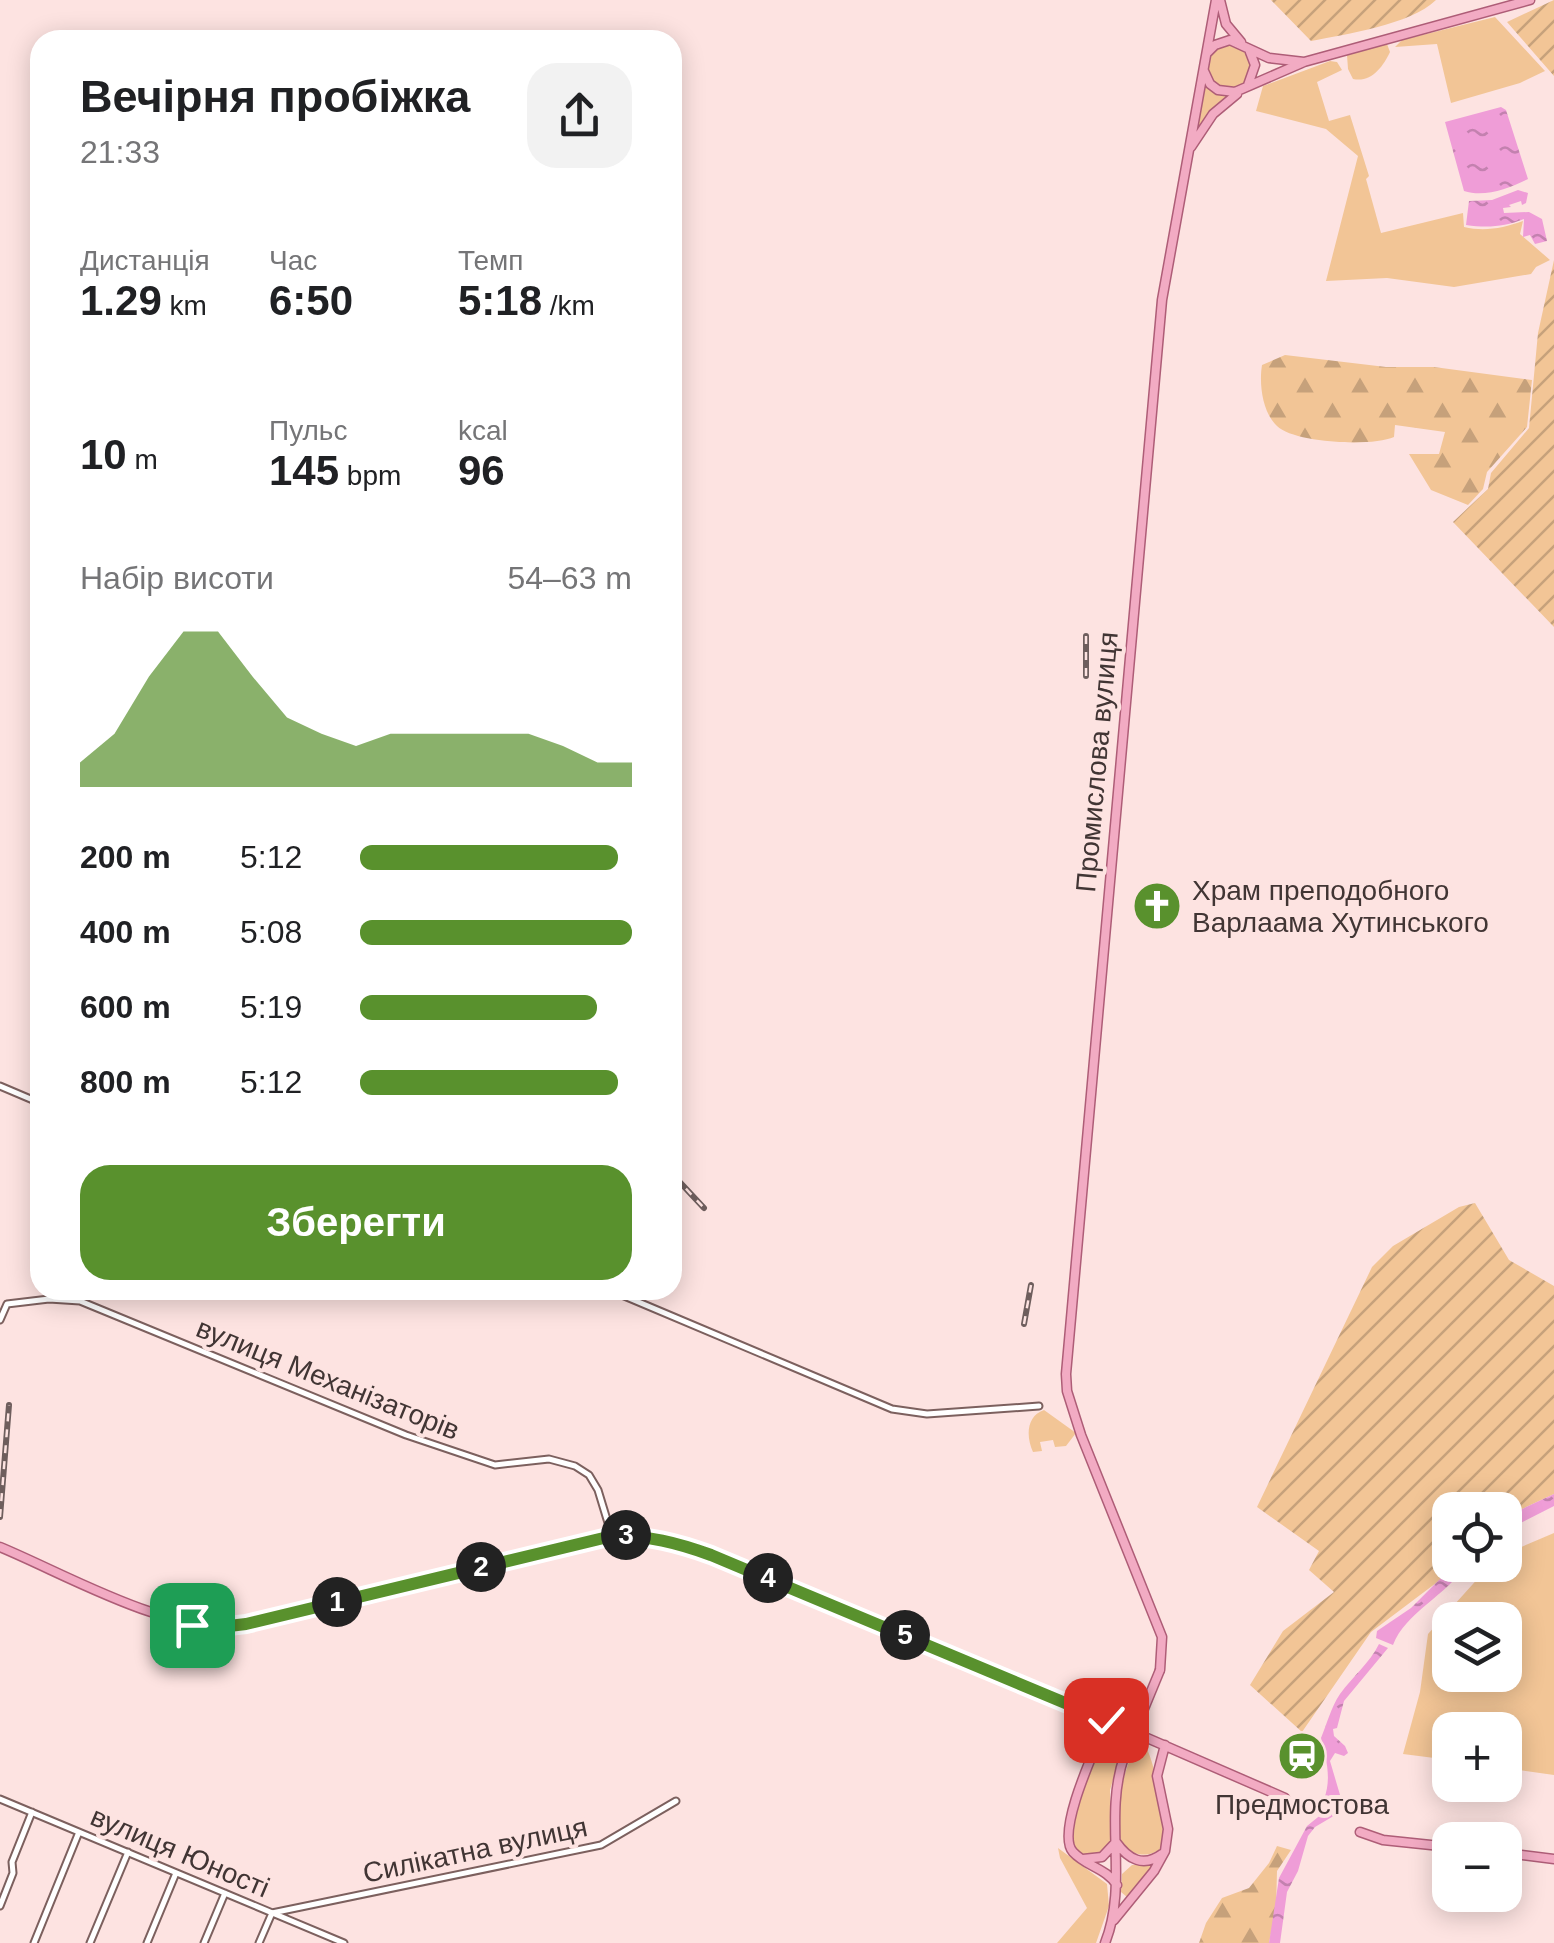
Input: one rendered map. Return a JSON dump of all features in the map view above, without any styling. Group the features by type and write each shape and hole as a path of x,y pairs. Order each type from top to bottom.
{"main road":[{"name":"Промислова вулиця","path":"1218,0 1226,24 1244,45"},
{"name":"Промислова вулиця","path":"1116,1842 1115,1794 1124,1757 1160,1670 1162,1637 1081,1435 1066,1374 1156,355 1167,261 1218,0"},
{"name":"Промислова вулиця","path":"1186,155 1214,114 1247,87 1304,62 1530,0"},
{"path":"1244,45 1255,65 1247,87 1226,93 1218,90 1204,75 1203,62 1221,42 1238,41 1269,58 1304,62"},
{"path":"0,1547 155,1614 212,1628 246,1624 612,1536 656,1538 711,1555 1285,1798"},
{"path":"1106,1720 1067,1830 1068,1844 1079,1858 1105,1871 1117,1885"},
{"path":"1104,1943 1114,1920 1154,1871 1165,1851 1168,1829 1157,1776 1165,1745"},
{"path":"1360,1832 1383,1840 1432,1844"},
{"path":"1079,1858 1102,1857 1116,1842"},
{"path":"1116,1842 1136,1861 1154,1860 1165,1851"},
{"path":"1114,1920 1116,1842"},
{"path":"1522,1855 1554,1859"}],"street":[{"path":"0,1086 30,1099"},
{"name":"вулиця Механізаторів","path":"0,1320 7,1304 36,1300"},
{"name":"вулиця Механізаторів","path":"70,1300 406,1435 495,1464 549,1458 575,1466 598,1490 612,1536"},
{"path":"634,1300 892,1409 927,1414 1039,1406"},
{"name":"вулиця Юності","path":"0,1799 344,1943"},
{"name":"Силікатна вулиця","path":"272,1913 601,1845 676,1801"},
{"path":"0,1906 32,1812"},
{"path":"34,1943 79,1832"},
{"path":"90,1943 128,1852"},
{"path":"147,1943 176,1873"},
{"path":"204,1943 225,1893"},
{"path":"259,1943 272,1913"},
{"path":"318,1943 322,1934"}],"green space":[{"path":"1271,0 1436,0 1394,22 1311,41"},
{"path":"1554,0 1554,76 1507,22"},
{"path":"1495,17 1545,71 1520,83 1451,103 1437,44 1395,47 1402,40"},
{"path":"1387,44 1390,52 1380,68 1365,79 1353,79 1347,55"},
{"path":"1229,45 1245,51 1251,67 1245,83 1229,89 1213,83 1207,67 1213,51"},
{"path":"1330,61 1337,62 1342,70 1317,82 1329,121 1350,115 1381,233 1463,213 1464,227 1494,228 1523,221 1520,234 1550,260 1531,274 1454,287 1387,278 1326,281 1358,156 1326,129 1256,111 1263,86"},
{"path":"1203,78 1211,91 1228,96 1205,118 1193,137"},
{"path":"1554,260 1554,627 1453,522 1488,489 1491,473 1529,428 1538,333"},
{"path":"1285,355 1386,367 1434,367 1532,380 1527,427 1487,472 1483,489 1468,505 1431,490 1409,454 1439,454 1445,432 1395,425 1394,437 1352,442 1316,440 1277,426 1265,405 1261,372 1262,365"},
{"path":"1475,1203 1509,1260 1554,1286 1554,1494 1522,1509 1522,1492 1432,1492 1432,1582 1437,1582 1371,1632 1302,1732 1250,1685 1283,1631 1334,1592 1309,1570 1319,1551 1257,1507 1372,1267 1393,1246 1459,1207"},
{"path":"1044,1410 1076,1433 1066,1446 1055,1447 1053,1440 1040,1442 1042,1451 1033,1452 1029,1428 1034,1417"},
{"path":"1554,1533 1554,1775 1522,1770 1522,1712 1432,1712 1432,1758 1403,1754 1432,1630 1432,1692 1522,1692 1522,1602 1457,1602 1475,1582 1522,1582 1522,1547"},
{"path":"1116,1732 1127,1733 1110,1790 1111,1842 1103,1854 1086,1856 1073,1851 1068,1833 1072,1815 1102,1741"},
{"path":"1139,1737 1154,1771 1164,1836 1164,1846 1147,1854 1135,1853 1124,1845 1118,1832 1119,1798"},
{"path":"1277,1846 1291,1850 1277,1871 1276,1909 1269,1943 1199,1943 1222,1898 1249,1888"},
{"path":"1058,1848 1107,1884 1109,1906 1096,1943 1057,1943 1087,1908"},
{"path":"1132,1865 1153,1865 1127,1897 1121,1892 1122,1874"}],"water":[{"path":"1501,107 1506,110 1528,179 1488,193 1464,191 1445,122"},
{"path":"1518,190 1528,193 1526,203 1509,205 1503,208 1504,213 1529,212 1542,219 1547,241 1535,244 1530,235 1523,237 1524,219 1495,226 1466,225 1469,201 1492,200"},
{"path":"1554,1494 1554,1506 1522,1522 1522,1509"},
{"path":"1437,1582 1452,1582 1407,1623 1393,1645 1376,1638 1377,1631 1411,1608"},
{"path":"1379,1644 1388,1648 1344,1701 1337,1728 1333,1729 1348,1753 1335,1753 1330,1761 1342,1811 1315,1827 1308,1836 1287,1892 1280,1943 1269,1943 1279,1878 1307,1826 1328,1809 1324,1799 1327,1768 1321,1738 1337,1699"}],"railway":[{"path":"1086,636 1086,676"},
{"path":"682,1184 704,1208"},
{"path":"1024,1324 1031,1285"},
{"path":"0,1517 9,1405"}],"place":[{"name":"Храм преподобного Варлаама Хутинського","path":"1157,906"},
{"name":"Предмостова","path":"1302,1756"}],"route":[{"path":"192,1625 212,1628 246,1624 612,1536 631,1535 656,1538 711,1555 1106,1720"}]}
